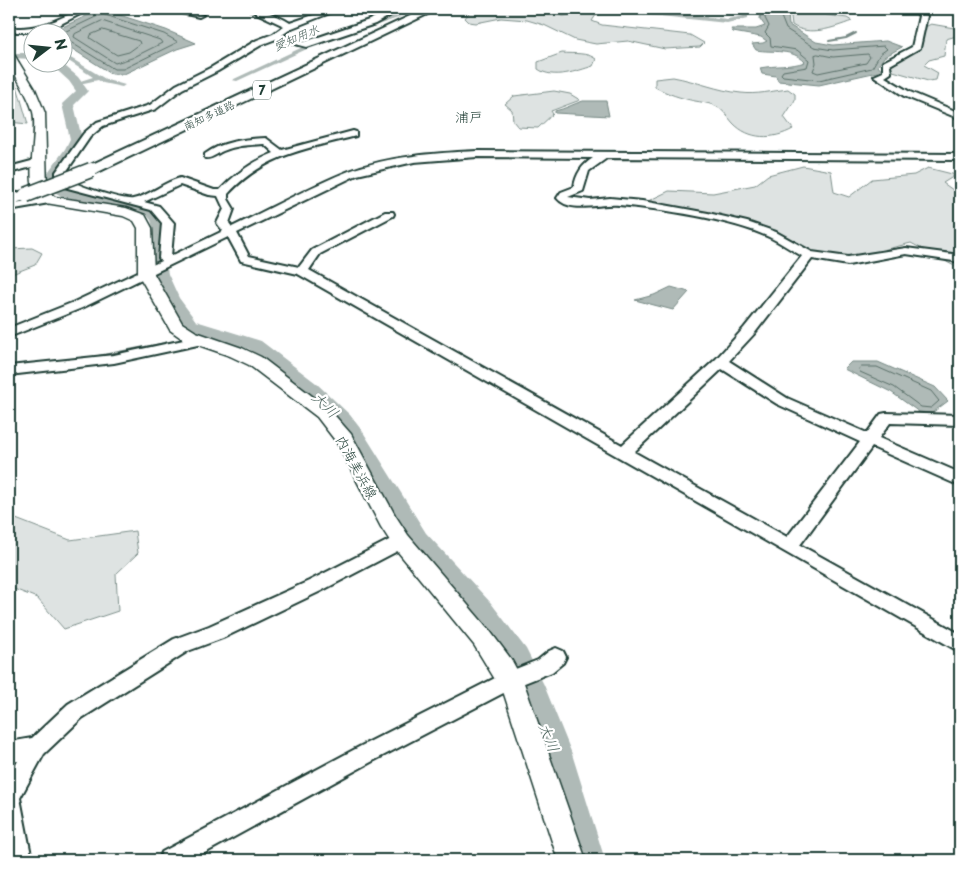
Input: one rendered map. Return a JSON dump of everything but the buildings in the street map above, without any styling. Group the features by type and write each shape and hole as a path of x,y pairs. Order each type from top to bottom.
{"highway":[{"name":"南知多道路","path":"88,168 424,9"},
{"name":"南知多道路","path":"9,201 19,193 88,168 433,9"}],"main road":[{"path":"9,55 30,90 38,109 41,193 52,200"},
{"name":"内海美浜線","path":"52,200 126,212 140,218 145,228 149,272 176,326 184,333 255,361 323,413 344,439 388,521 401,541 482,638 510,680 572,860"}],"street":[{"path":"9,30 32,31 52,25 86,9"},
{"path":"168,9 199,15"},
{"path":"251,9 276,18 289,26"},
{"path":"167,263 165,258 168,222 155,208 68,185 61,179 61,172 87,135 100,124 153,106 179,87 215,69 260,42 276,36 289,26 337,9"},
{"path":"276,36 304,45 372,22 398,9"},
{"path":"917,9 923,16 916,48 886,64 887,73 878,76 907,94 960,116"},
{"path":"353,134 280,153 240,176 224,193 224,199 229,209 223,224 231,232 245,259 302,271 960,644"},
{"path":"208,156 214,151 230,145 266,141 280,153"},
{"path":"12,330 78,305 352,173 392,162 462,154 960,158"},
{"path":"604,156 587,165 580,176 579,189 565,194 562,198 567,202 610,201 642,204 743,224 772,234 809,255 848,261 906,251 960,258"},
{"path":"9,170 39,162"},
{"path":"135,202 180,181 213,193 224,193"},
{"path":"9,208 52,200"},
{"path":"302,271 316,252 389,214"},
{"path":"624,453 721,362 749,332 809,255"},
{"path":"9,371 114,359 202,340"},
{"path":"721,362 782,401 960,480"},
{"path":"789,547 886,418 960,420"},
{"path":"21,860 9,798 37,746 75,710 181,645 216,632 306,590 401,541"},
{"path":"170,860 366,754 510,680 544,666 556,657"},
{"path":"9,752 37,746"}],"shaded area":[{"path":"472,9 545,9 563,16 571,15 573,9 621,9 596,15 592,21 602,25 690,35 704,43 700,47 665,49 628,41 596,44 575,40 544,25 527,20 501,18 476,23 469,22 465,18"},
{"path":"790,9 816,9 827,15 847,18 852,21 821,30 799,29 792,25"},
{"path":"931,24 960,29 960,35 946,39 944,56 929,60 924,65 938,73 936,80 928,81 893,71 890,64 917,49 923,28"},
{"path":"562,53 584,54 596,59 593,66 565,74 551,74 538,69 538,62"},
{"path":"673,77 741,93 759,93 788,89 795,94 795,100 784,117 793,129 785,133 769,136 746,133 739,129 724,112 716,107 679,97 655,87 655,79"},
{"path":"17,86 28,124 9,122 9,87"},
{"path":"554,91 570,94 580,100 551,111 553,114 538,128 518,127 513,121 512,110 505,104 514,96"},
{"path":"803,166 831,171 834,192 849,197 872,179 914,175 928,168 956,175 943,183 960,195 960,269 911,243 847,259 811,251 709,214 646,202 669,191 713,193 755,185 768,175"},
{"path":"32,248 42,253 35,265 12,274 9,281 9,249"},
{"path":"9,512 16,519 70,540 135,531 138,553 116,574 118,611 64,629 37,598 9,587"}],"water":[{"path":"101,9 166,30 196,43 177,49 124,74 112,74 72,49 72,23"},
{"path":"780,9 788,14 789,25 816,42 833,45 886,41 902,47 884,57 878,66 882,71 819,85 778,81 776,76 762,74 760,68 794,65 805,62 788,53 756,50 752,44 767,41 761,37 733,32 731,29 756,29 765,26 760,19 761,10"},
{"path":"583,101 606,101 609,116 555,113 555,111"},
{"path":"671,287 689,292 673,310 635,300 654,295"},
{"path":"851,362 878,362 935,387 948,401 932,413 919,412 891,392 844,369"}],"waterway":[{"name":"愛知用水","path":"625,12 659,13 727,21 746,17 745,9"},
{"name":"愛知用水","path":"345,34 398,17"},
{"path":"829,41 846,38 856,33"},
{"name":"愛知用水","path":"235,80 320,41"},
{"name":"大川","path":"16,56 22,56"},
{"name":"愛知用水","path":"72,61 105,82 122,85"},
{"name":"大川","path":"65,72 74,79 82,91 68,104 76,139 72,149 53,175 58,188 66,193 134,206 152,212 158,219 160,227 158,263 160,274 171,298 190,325 255,345 309,387 343,420 356,437 418,539 482,610 517,657 531,685 558,754 590,860"},
{"name":"愛知用水","path":"76,84 98,78"},
{"path":"94,357 172,342"}],"district":[{"name":"浦戸","path":"469,116"}]}
